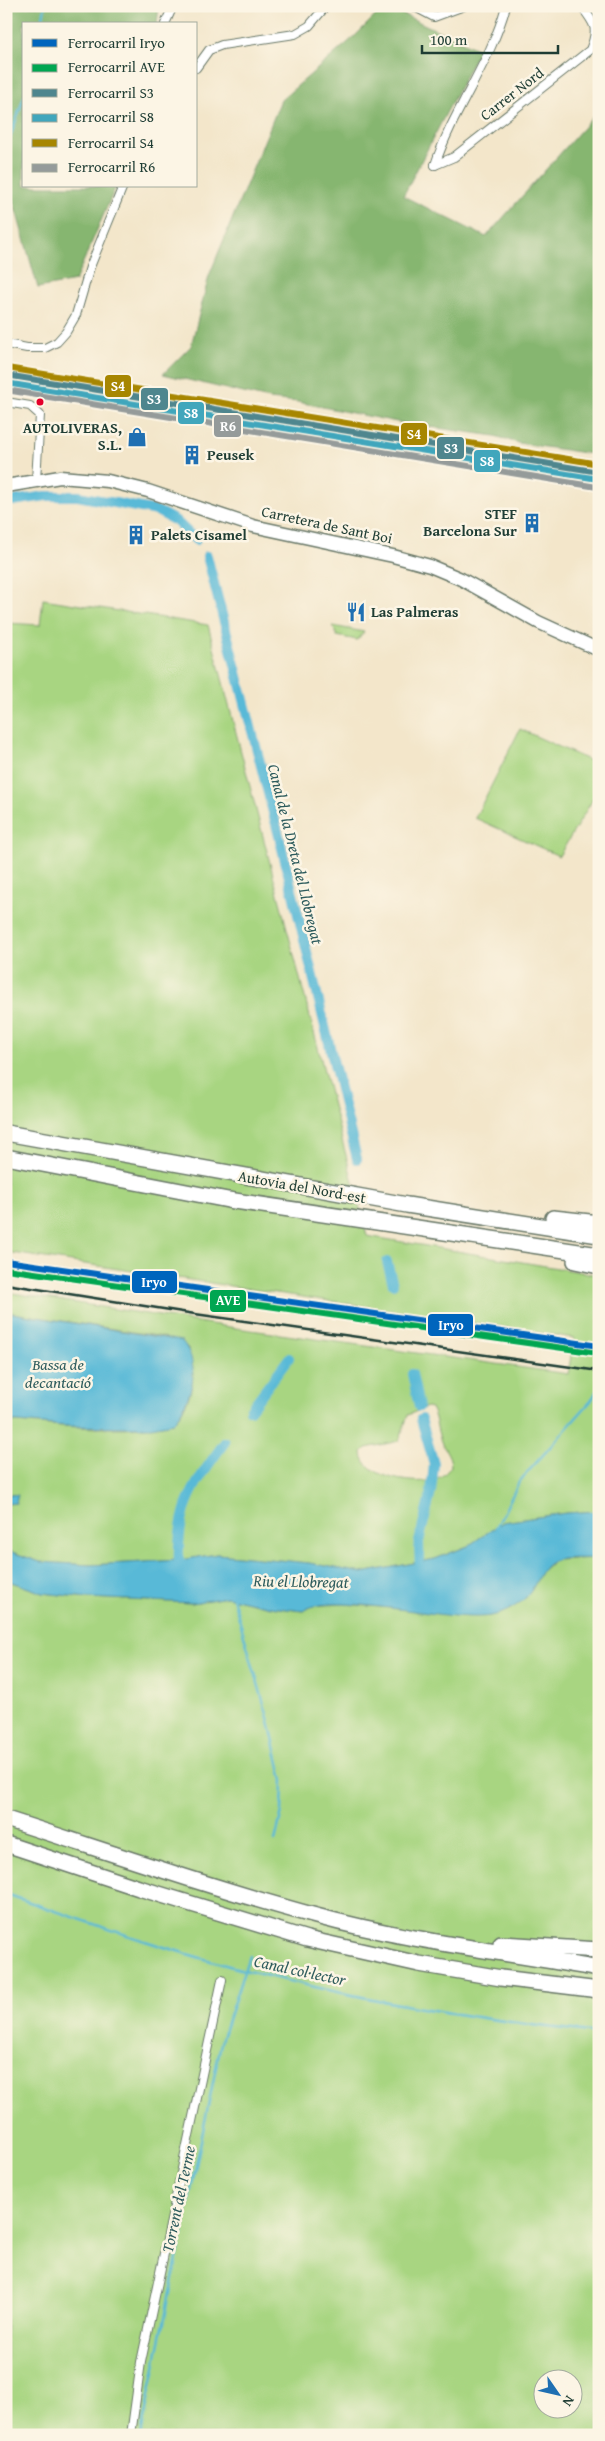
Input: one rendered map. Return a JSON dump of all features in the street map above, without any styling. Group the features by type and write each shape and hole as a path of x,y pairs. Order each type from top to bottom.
{"highway":[{"name":"Autovia del Nord-est","path":"6,1133 407,1205 599,1235"},
{"name":"Autovia del Nord-est","path":"6,1157 237,1202 599,1255"},
{"path":"492,1217 543,1217 599,1223"},
{"path":"549,1248 565,1258 599,1266"},
{"path":"6,1819 174,1874 318,1916 447,1942 599,1968"},
{"path":"6,1844 139,1888 306,1939 419,1964 594,1991"},
{"path":"447,1942 542,1945 599,1950"}],"main road":[{"name":"Carretera de Sant Boi","path":"6,486 36,480 81,477 113,482 253,526 393,556 430,566 461,579 538,622 599,650"}],"street":[{"path":"198,65 209,50 222,45 295,34 309,26 326,6"},
{"path":"413,6 434,17 464,6"},
{"name":"Carrer Nord","path":"506,6 499,31 443,140 435,165 454,157 590,50 596,34 592,20 581,6"},
{"path":"166,22 171,8"},
{"path":"6,344 36,349 53,344 64,336 76,315 90,267 123,188"},
{"path":"6,402 30,406 40,415 36,480"},
{"path":"131,2435 141,2362 222,1980"}],"green space":[{"path":"6,6 159,6 157,22 22,22 22,188 115,188 75,281 38,288 6,175"},
{"path":"385,6 479,50 403,196 486,237 599,110 599,455 518,443 495,436 402,423 298,402 269,399 163,374 191,346 209,276 281,100 353,38"},
{"path":"43,599 208,625 367,1236 599,1275 599,1511 566,1513 503,1522 468,1546 435,1559 362,1573 309,1563 217,1554 181,1560 90,1565 40,1562 6,1550 6,1504 16,1503 17,1495 6,1494 6,1421 111,1428 132,1428 173,1423 189,1396 192,1369 188,1348 164,1337 6,1312 6,1292 236,1328 568,1374 574,1338 6,1252 6,623 40,625","holes":["427,1407 431,1408 440,1439 451,1461 451,1466 447,1472 436,1479 428,1481 405,1480 381,1474 364,1461 362,1452 366,1448 399,1441 408,1415"]},
{"path":"333,626 364,632 357,640 337,636"},
{"path":"520,729 599,765 599,789 559,856 475,818"},
{"path":"599,1558 599,2435 6,2435 6,1580 43,1593 88,1598 192,1603 227,1597 271,1607 303,1611 310,1606 343,1604 490,1616 531,1591 540,1571 556,1560"}],"water":[{"name":"Bassa de decantació","path":"6,1312 182,1341 192,1361 193,1372 192,1383 185,1404 173,1423 151,1427 66,1426 6,1421"},
{"path":"6,1494 18,1495 16,1503 6,1504"},
{"name":"Riu el Llobregat","path":"599,1511 599,1558 567,1559 552,1562 544,1568 531,1591 523,1600 508,1610 490,1616 471,1617 364,1605 338,1604 317,1605 303,1611 271,1607 227,1597 192,1603 88,1598 43,1593 6,1580 6,1550 40,1562 90,1565 180,1560 217,1554 309,1563 362,1573 435,1559 468,1546 503,1522 566,1513"}],"waterway":[{"path":"42,22 45,6"},
{"path":"6,149 22,103"},
{"name":"Canal de la Dreta del Llobregat","path":"6,502 46,496 78,496 157,511 176,521 196,540"},
{"name":"Canal de la Dreta del Llobregat","path":"207,556 278,832 357,1159"},
{"name":"Canal de la Dreta del Llobregat","path":"387,1262 393,1284"},
{"name":"Canal de la Dreta del Llobregat","path":"250,1410 289,1358"},
{"name":"Canal de la Dreta del Llobregat","path":"412,1374 419,1407"},
{"path":"496,1528 519,1482 591,1401 599,1387"},
{"name":"Canal de la Dreta del Llobregat","path":"420,1574 419,1542 431,1492 434,1464 421,1419"},
{"name":"Canal de la Dreta del Llobregat","path":"179,1573 180,1533 187,1503 202,1474 225,1442"},
{"path":"233,1598 269,1721 283,1780 282,1811 275,1841"},
{"name":"Canal col·lector","path":"6,1894 184,1953 288,1981 420,2008 599,2033"},
{"name":"Torrent del Terme","path":"141,2435 222,2038 249,1956"}],"railway":[{"path":"6,1284 195,1314 599,1371"}],"rail line":[{"name":"S4","path":"7,368 599,464"},
{"name":"S3","path":"6,375 599,472"},
{"name":"S8","path":"6,383 598,479"},
{"name":"R6","path":"6,390 597,487"},
{"name":"Iryo","path":"6,1261 599,1346"},
{"name":"AVE","path":"6,1269 598,1353"}],"place":[{"name":"AUTOLIVERAS, S.L.","path":"137,437"},
{"name":"Peusek","path":"192,455"},
{"name":"STEF Barcelona Sur","path":"532,523"},
{"name":"Palets Cisamel","path":"136,535"},
{"name":"Las Palmeras","path":"356,612"}]}
